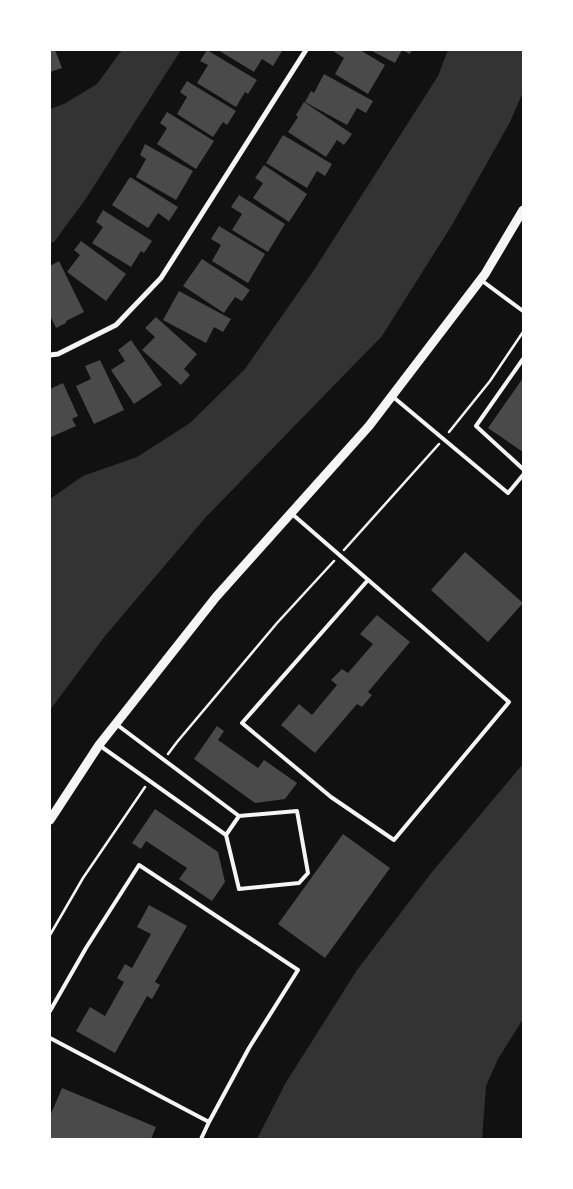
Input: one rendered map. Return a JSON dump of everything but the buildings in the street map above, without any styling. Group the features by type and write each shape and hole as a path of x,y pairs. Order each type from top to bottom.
{"street":[{"path":"50,355 58,354 116,325 161,278 306,50"},
{"path":"50,820 99,745 216,597 369,426 481,280 523,210"}],"lane":[{"path":"481,280 523,311"},
{"path":"523,359 476,426 523,469"},
{"path":"392,396 508,493 523,475"},
{"path":"291,513 509,702 394,840 331,797 242,723 368,580"},
{"path":"99,745 226,835 239,889 300,883 308,874 297,811 239,816 116,724"},
{"path":"226,835 239,816"},
{"path":"50,1011 86,948 139,865 298,970 249,1048 201,1139"},
{"path":"50,1038 209,1122"}],"path":[{"path":"164,760 277,623 427,460 490,381 523,332"},
{"path":"50,936 82,878 149,781"}],"shaded area":[{"path":"122,50 181,50 85,200 54,242 50,243 50,109 64,104 97,84"},
{"path":"448,50 523,50 523,92 510,122 452,225 382,336 205,518 105,636 50,710 50,499 83,476 137,457 190,423 245,369 314,270 438,76"},
{"path":"523,764 523,1019 498,1059 486,1086 482,1139 257,1139 285,1084 357,970 432,872"}]}
